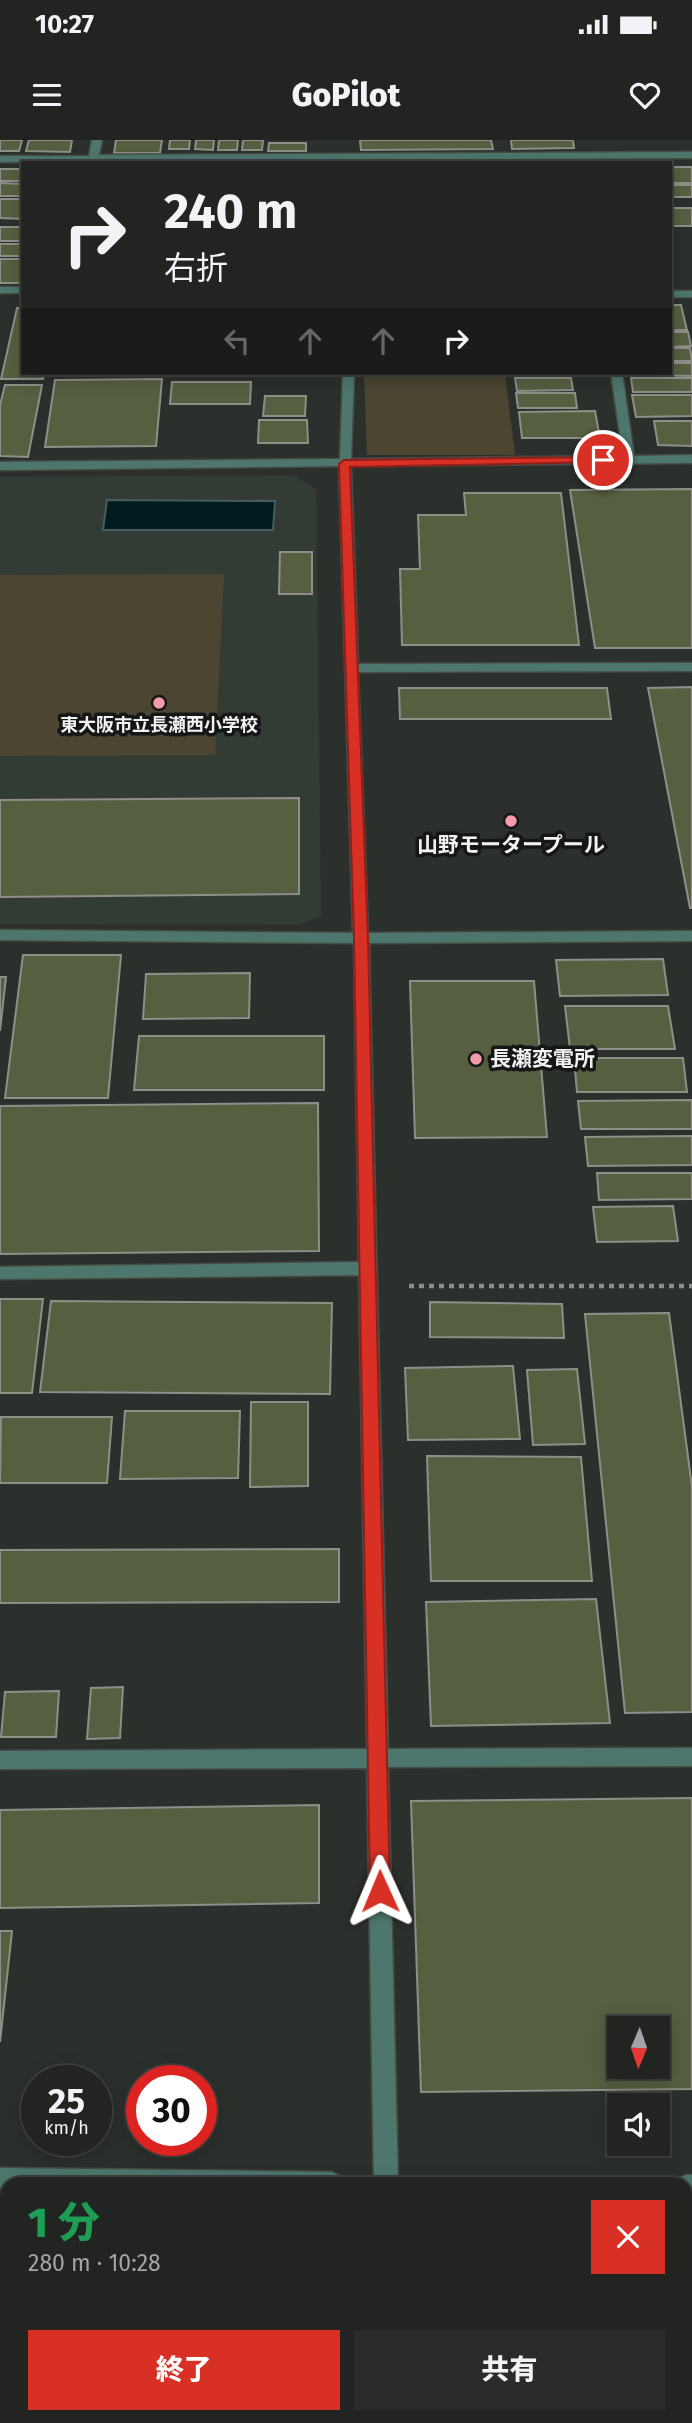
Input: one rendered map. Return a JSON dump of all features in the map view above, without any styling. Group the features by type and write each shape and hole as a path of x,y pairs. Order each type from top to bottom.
{"street":[{"path":"93,159 97,140"},
{"path":"630,140 630,155"},
{"path":"0,159 109,161 350,156 534,159 692,155"},
{"path":"0,290 21,290"},
{"path":"672,294 692,294"},
{"path":"348,375 344,464 361,938 386,2177"},
{"path":"616,375 629,460"},
{"path":"0,466 692,459"},
{"path":"352,668 692,667"},
{"path":"0,935 361,938 691,936 692,953"},
{"path":"0,1273 368,1277"},
{"path":"0,1760 692,1757"}],"path":[{"path":"368,1277 692,1286"}],"shaded area":[{"path":"364,375 505,375 515,455 367,455"},
{"name":"東大阪市立長瀬西小学校","path":"293,475 316,489 321,917 296,925 0,924 0,477"},
{"path":"224,574 215,755 0,756 0,575"}],"water":[{"path":"107,500 275,501 273,530 103,530"}],"building":[{"path":"0,140 22,140 19,151 0,151"},
{"path":"29,140 72,140 70,152 26,151"},
{"path":"116,140 162,140 160,153 114,153"},
{"path":"170,140 190,140 189,149 169,149"},
{"path":"196,140 214,140 213,150 195,149"},
{"path":"219,140 238,140 237,150 218,150"},
{"path":"243,140 263,140 262,150 242,150"},
{"path":"360,140 491,140 493,149 361,150"},
{"path":"511,140 573,140 574,148 512,149"},
{"path":"269,143 306,143 306,151 268,151"},
{"path":"672,167 692,167 692,183 672,183"},
{"path":"0,169 21,169 21,181 0,181"},
{"path":"0,183 21,184 21,196 0,196"},
{"path":"672,185 692,185 692,197 672,197"},
{"path":"0,199 21,199 21,219 0,218"},
{"path":"672,208 692,208 692,226 672,226"},
{"path":"0,227 21,227 21,241 0,241"},
{"path":"0,244 21,244 21,256 0,256"},
{"path":"0,259 21,259 21,283 0,283"},
{"path":"672,305 681,305 687,330 672,330"},
{"path":"17,308 21,308 21,375 44,375 43,379 1,379"},
{"path":"672,332 688,332 691,346 672,347"},
{"path":"672,348 690,348 692,361 672,361"},
{"path":"672,363 692,363 692,376 629,375 672,375"},
{"path":"514,375 586,375 586,376"},
{"path":"515,378 571,378 573,390 517,391"},
{"path":"631,378 692,378 692,392 633,392"},
{"path":"162,379 156,446 45,447 55,380"},
{"path":"172,382 251,382 250,404 170,404"},
{"path":"5,385 42,385 28,457 0,456 0,405"},
{"path":"516,393 575,393 577,408 518,408"},
{"path":"632,395 692,395 692,416 636,417"},
{"path":"265,396 306,396 305,416 263,416"},
{"path":"595,411 600,438 522,438 519,412"},
{"path":"259,420 307,420 308,443 258,443"},
{"path":"654,421 692,421 692,446 658,445"},
{"path":"692,489 692,648 595,648 570,490"},
{"path":"464,493 561,493 579,645 402,645 400,569 420,569 418,515 466,515"},
{"path":"280,552 312,552 312,594 279,594"},
{"path":"692,687 692,908 690,908 648,688"},
{"path":"399,688 607,688 611,719 400,719"},
{"path":"299,798 299,894 0,897 0,800"},
{"path":"23,955 121,955 108,1098 5,1098"},
{"path":"663,959 668,995 560,996 556,960"},
{"path":"250,973 249,1018 143,1019 146,974"},
{"path":"0,977 6,977 0,1031"},
{"name":"長瀬変電所","path":"410,981 534,981 547,1137 415,1138"},
{"path":"565,1006 668,1006 675,1049 570,1049"},
{"path":"139,1036 324,1036 324,1090 134,1090"},
{"path":"574,1058 683,1058 687,1092 577,1092"},
{"path":"692,1100 692,1129 581,1129 578,1101"},
{"path":"318,1103 319,1251 0,1254 0,1106"},
{"path":"692,1136 692,1165 588,1166 585,1137"},
{"path":"597,1173 692,1173 692,1199 599,1200"},
{"path":"673,1206 678,1241 597,1242 593,1207"},
{"path":"0,1299 43,1299 32,1393 0,1393"},
{"path":"51,1301 332,1303 330,1394 40,1392"},
{"path":"430,1302 562,1304 564,1338 430,1337"},
{"path":"669,1313 692,1487 692,1712 625,1713 585,1314"},
{"path":"513,1366 520,1439 408,1440 405,1368"},
{"path":"577,1369 585,1444 533,1445 527,1370"},
{"path":"251,1402 308,1402 308,1486 250,1487"},
{"path":"125,1411 240,1411 238,1478 120,1479"},
{"path":"1,1417 112,1417 107,1483 0,1483"},
{"path":"427,1456 581,1457 592,1581 431,1581"},
{"path":"339,1549 339,1602 0,1603 0,1550"},
{"path":"596,1599 610,1723 431,1726 426,1602"},
{"path":"123,1687 120,1738 87,1739 91,1688"},
{"path":"59,1691 56,1737 1,1737 5,1692"},
{"path":"692,1798 692,2089 421,2092 411,1801"},
{"path":"319,1805 319,1903 0,1908 0,1810"},
{"path":"0,1931 12,1931 0,2042"}],"place":[{"name":"東大阪市立長瀬西小学校","path":"159,703"},
{"name":"山野モータープール","path":"511,821"},
{"name":"長瀬変電所","path":"476,1059"}],"route":[{"path":"380,1891 361,938 344,464 603,460"}]}
